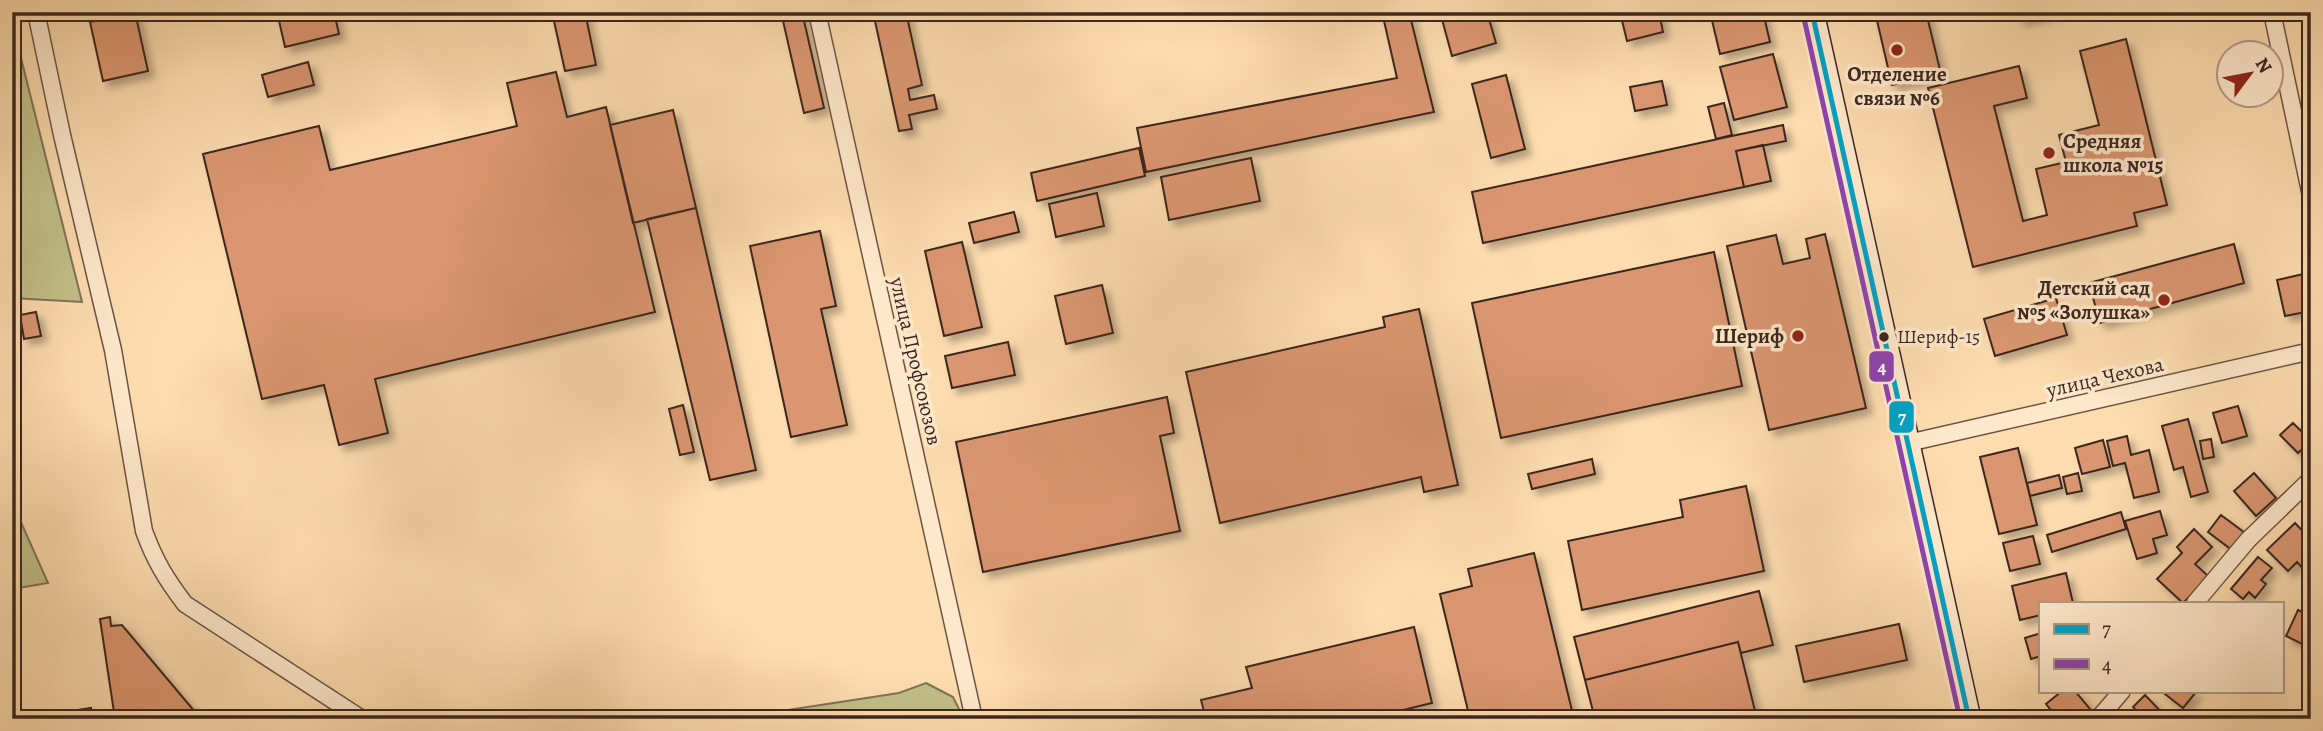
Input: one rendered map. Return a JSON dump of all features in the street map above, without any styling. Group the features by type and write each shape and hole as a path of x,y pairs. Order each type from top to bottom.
{"street":[{"path":"36,12 113,350 144,531 153,555 164,577 185,604 362,719"},
{"name":"улица Профсоюзов","path":"817,12 975,719"},
{"path":"1812,12 1969,719"},
{"path":"2272,12 2311,196"},
{"name":"улица Чехова","path":"1908,443 2311,351"},
{"path":"2196,602 2248,540 2311,479"},
{"path":"2098,719 2121,692"}],"shaded area":[{"path":"12,22 82,302 12,298"},
{"path":"12,502 48,583 12,589"},
{"path":"926,683 953,697 964,719 761,719 775,712 899,693"}],"building":[{"path":"135,12 148,71 103,81 90,22"},
{"path":"277,12 334,12 339,34 285,47"},
{"path":"552,12 585,12 596,65 565,71"},
{"path":"781,12 802,12 824,108 804,113"},
{"path":"873,12 906,12 922,85 908,89 910,100 934,95 937,109 909,115 912,129 899,131"},
{"path":"1382,12 1409,12 1434,112 1146,172 1137,128 1397,78"},
{"path":"1440,12 1487,12 1496,43 1452,56"},
{"path":"1620,12 1659,12 1663,32 1627,41"},
{"path":"1710,12 1763,12 1770,42 1720,54"},
{"path":"1875,12 1926,12 1941,74 1892,85"},
{"path":"2017,12 2053,12 2019,20"},
{"name":"Средняя школа №15","path":"2126,39 2167,205 2134,213 2137,226 1973,267 1928,88 2019,66 2027,98 1994,106 2023,221 2047,215 2036,169 2066,162 2059,135 2099,125 2080,51"},
{"path":"1773,54 1787,107 1734,120 1720,67"},
{"path":"308,62 314,85 268,97 262,75"},
{"path":"556,72 567,117 606,107 655,312 375,379 388,433 339,445 324,385 262,399 203,154 319,126 330,170 517,126 507,83"},
{"path":"1506,75 1525,149 1491,158 1472,84"},
{"path":"1662,81 1667,105 1635,111 1630,87"},
{"path":"1724,103 1732,135 1716,139 1708,107"},
{"path":"673,110 696,208 633,223 610,125"},
{"path":"1783,125 1786,141 1736,151 1744,187 1483,243 1472,192"},
{"path":"1763,145 1771,181 1744,187 1736,151"},
{"path":"1139,148 1145,176 1037,201 1031,173"},
{"path":"1251,158 1260,201 1169,220 1161,177"},
{"path":"1097,193 1104,226 1056,237 1049,204"},
{"path":"696,208 756,470 710,480 647,219"},
{"path":"1014,212 1019,232 974,243 969,223"},
{"path":"820,231 836,306 821,309 847,425 791,437 750,246"},
{"name":"Шериф","path":"1825,234 1866,408 1769,430 1727,246 1776,235 1783,264 1810,258 1806,239"},
{"path":"962,242 982,327 944,336 925,251"},
{"path":"2234,244 2244,283 2100,323 2089,283"},
{"path":"1714,252 1742,386 1501,438 1472,303"},
{"path":"2308,273 2311,311 2285,316 2277,280"},
{"path":"1102,285 1113,333 1066,344 1055,296"},
{"path":"2056,298 2067,335 1995,356 1984,319"},
{"path":"1419,309 1458,485 1424,492 1421,477 1220,523 1186,372 1385,327 1383,317"},
{"path":"36,312 41,336 24,339 20,315"},
{"path":"1008,342 1015,375 952,388 945,356"},
{"path":"1167,397 1174,433 1160,436 1180,531 983,572 956,442"},
{"path":"683,405 694,452 680,455 669,409"},
{"path":"2238,406 2247,436 2222,443 2213,413"},
{"path":"2188,419 2208,492 2191,497 2183,467 2174,470 2162,426"},
{"path":"2293,423 2306,436 2311,431 2311,441 2298,453 2280,435"},
{"path":"2127,436 2131,455 2149,450 2159,492 2134,498 2125,463 2113,466 2107,441"},
{"path":"2211,439 2214,457 2203,459 2200,441"},
{"path":"2103,440 2110,467 2082,474 2075,448"},
{"path":"2018,448 2037,525 1999,534 1980,457"},
{"path":"1592,459 1595,474 1532,489 1528,474"},
{"path":"2078,473 2082,491 2067,494 2063,477"},
{"path":"2254,473 2276,498 2256,516 2234,491"},
{"path":"2059,475 2062,488 2030,496 2027,483"},
{"path":"1746,486 1764,571 1582,610 1568,541 1683,517 1680,500"},
{"path":"2160,511 2167,535 2153,539 2157,553 2137,559 2125,521"},
{"path":"2121,512 2126,529 2052,552 2047,535"},
{"path":"2221,515 2245,533 2232,550 2208,532"},
{"path":"2295,523 2311,540 2311,568 2306,572 2297,562 2288,571 2267,550"},
{"path":"2194,529 2212,547 2195,564 2209,577 2184,602 2157,579 2182,553 2177,547"},
{"path":"2033,536 2040,564 2010,571 2003,543"},
{"path":"1534,553 1574,719 1470,719 1440,594 1472,586 1468,569"},
{"path":"2258,557 2272,568 2261,580 2266,584 2255,598 2249,592 2243,599 2231,589"},
{"path":"2066,573 2073,602 2039,602 2039,615 2020,620 2012,586"},
{"path":"1759,591 1773,645 1741,653 1738,642 1585,680 1574,637"},
{"path":"2298,610 2311,616 2311,635 2306,646 2286,636"},
{"path":"110,617 111,626 122,625 201,719 115,719 100,619"},
{"path":"1899,624 1907,660 1804,682 1796,646"},
{"path":"1414,627 1432,703 1366,719 1206,719 1201,700 1252,688 1246,667"},
{"path":"2039,634 2039,657 2031,659 2025,638"},
{"path":"1738,642 1757,719 1595,719 1585,680"},
{"path":"2061,692 2076,692 2096,716 2092,719 2058,719 2046,704"},
{"path":"2162,692 2196,692 2183,708"},
{"path":"2145,695 2165,719 2144,719 2133,707"},
{"path":"91,708 92,719 78,719 77,710"}],"transit line":[{"name":"7","path":"1812,12 1969,719"},
{"name":"4","path":"1803,14 1960,719"}],"place":[{"name":"Отделение связи №6","path":"1897,50"},
{"name":"Средняя школа №15","path":"2049,153"},
{"name":"Детский сад №5 «Золушка»","path":"2164,300"},
{"name":"Шериф","path":"1798,336"},
{"name":"Шериф-15","path":"1884,337"}]}
